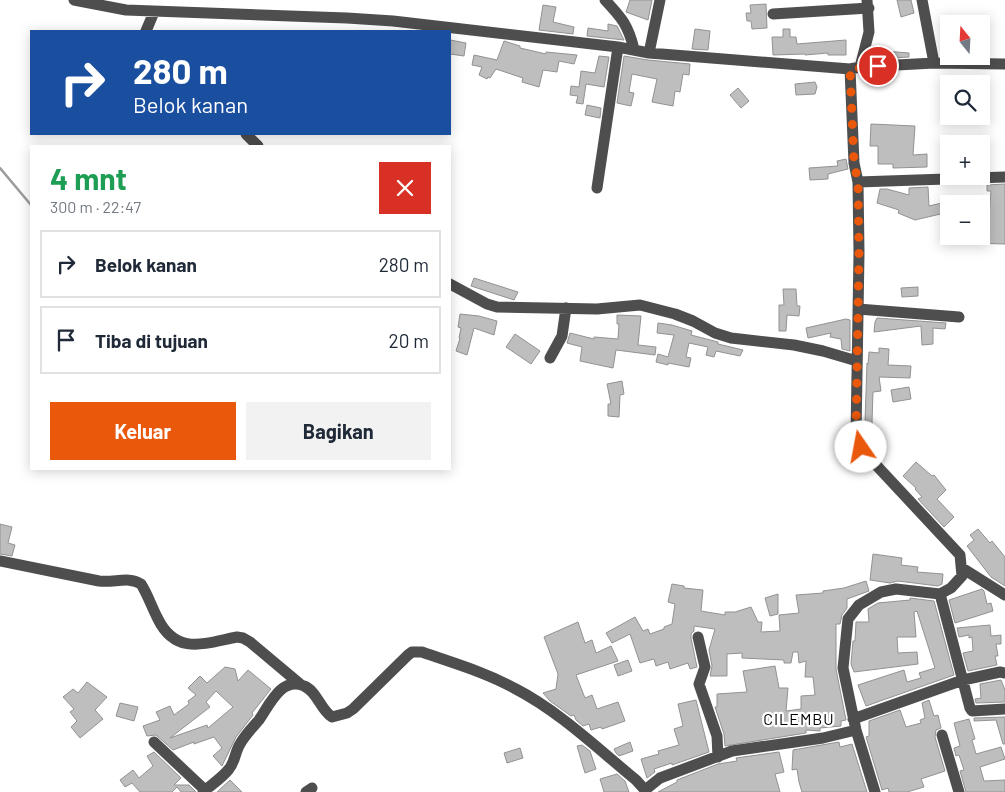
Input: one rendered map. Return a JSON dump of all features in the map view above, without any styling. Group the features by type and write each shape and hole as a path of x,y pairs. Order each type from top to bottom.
{"street":[{"path":"74,0 126,10 154,12 393,21 618,47 649,53 855,68 934,63 1005,64"},
{"path":"605,0 629,30 634,49"},
{"path":"649,53 660,0"},
{"path":"922,0 934,63"},
{"path":"773,14 868,4 869,32 855,68 854,163 858,182 856,434 861,447 891,483 960,554 962,568 962,576 957,583 940,594 905,590 881,592 859,604 848,619 843,668 854,724 875,792"},
{"path":"146,30 154,12"},
{"path":"597,188 618,47"},
{"path":"247,135 256,145"},
{"path":"858,182 1005,176"},
{"path":"451,285 491,306 597,309 640,304 675,314 715,333 731,338 794,345 858,361"},
{"path":"550,358 562,336 566,308"},
{"path":"858,309 959,317"},
{"path":"0,561 99,581 110,582 129,579 136,581 141,584 158,620 171,636 196,646 236,637 243,638 300,684"},
{"path":"962,568 1005,595"},
{"path":"940,594 972,711 1005,709"},
{"path":"698,637 706,667 698,684 717,736 718,757"},
{"path":"154,742 204,791 229,770 240,744 274,696 284,688 292,684 306,686 326,713 332,717 340,715 353,709 408,655 412,652 422,652 477,671 516,688 560,717 636,780 645,791 660,778 742,749 823,738 963,680 1000,672 1005,673"},
{"path":"942,735 959,792"}],"building":[{"path":"630,0 652,0 648,20 626,12"},
{"path":"897,0 911,0 914,13 901,17"},
{"path":"766,4 767,28 752,29 751,21 747,21 746,13 751,13 750,5"},
{"path":"543,5 556,7 553,22 574,27 573,34 539,30"},
{"path":"608,24 617,26 624,40 587,36 588,28 608,31"},
{"path":"695,29 710,31 708,50 692,49"},
{"path":"783,29 790,29 790,37 796,37 797,44 846,40 846,55 828,55 828,53 773,55 772,37 783,37"},
{"path":"451,40 466,43 464,56 451,54"},
{"path":"504,41 520,46 520,48 546,54 546,52 577,55 574,64 559,61 557,72 543,70 539,87 522,82 523,78 496,69 490,78 488,77 487,79 479,75 482,67 472,65 474,55 497,60"},
{"path":"877,52 909,53 909,57 878,59"},
{"path":"599,56 609,57 604,87 586,84 583,104 576,103 578,96 570,95 571,86 579,87 581,71 595,73"},
{"path":"624,56 690,64 689,75 683,74 680,92 675,91 673,106 652,102 657,79 632,74 629,92 634,93 631,106 617,103"},
{"path":"815,82 817,87 815,94 796,95 795,84"},
{"path":"738,88 749,101 741,108 730,95"},
{"path":"587,105 601,108 600,118 585,115"},
{"path":"871,124 915,126 913,155 927,154 927,167 893,168 893,164 878,164 878,146 870,146"},
{"path":"846,159 848,169 828,174 828,179 810,180 809,168 838,166 837,161"},
{"path":"1005,184 1005,244 990,244 991,191 987,191 987,185"},
{"path":"928,187 929,206 940,203 940,214 915,220 898,213 899,210 877,203 880,189 909,195 909,188"},
{"path":"474,278 518,292 514,300 471,286"},
{"path":"918,287 918,296 902,297 901,288"},
{"path":"783,289 796,289 797,306 800,306 799,316 787,315 786,331 779,331 779,305 784,305"},
{"path":"460,314 479,316 497,321 494,335 474,328 467,355 456,351 460,338 461,328 458,327"},
{"path":"617,315 641,316 638,345 656,347 655,355 616,350 613,368 580,361 582,347 567,343 570,333 594,339 594,337 618,339 619,324 617,324"},
{"path":"877,318 946,323 945,329 933,328 933,344 922,345 921,326 874,332"},
{"path":"846,319 850,320 850,351 842,349 841,339 830,337 831,333 808,338 806,328"},
{"path":"658,323 692,331 691,335 743,350 740,356 716,351 714,357 706,355 708,347 689,343 686,357 691,358 689,367 656,362 658,354 668,357 674,335 657,333"},
{"path":"515,334 540,351 531,364 506,347"},
{"path":"879,348 889,349 888,365 911,366 910,378 879,377 881,391 873,392 872,422 875,433 866,435 864,424 867,363 869,352 879,353"},
{"path":"622,381 624,394 620,395 619,417 608,416 608,404 611,404 607,384"},
{"path":"909,387 911,399 893,402 891,390"},
{"path":"916,462 932,476 934,475 946,490 937,499 954,517 944,527 918,499 922,497 916,488 903,476"},
{"path":"0,524 12,527 8,543 15,545 12,556 0,554"},
{"path":"978,529 990,543 992,541 1005,557 1005,586 991,577 967,546 974,540 970,535"},
{"path":"873,554 902,558 901,565 918,567 917,572 943,574 942,584 938,586 870,580"},
{"path":"866,581 869,591 847,599 847,608 842,615 840,624 836,624 836,669 846,720 841,721 841,726 820,728 820,731 806,730 806,733 725,746 724,734 715,707 717,707 717,694 747,692 743,671 775,666 779,688 788,688 786,711 801,709 801,696 815,695 813,677 805,677 806,661 799,663 798,652 793,652 791,663 784,663 784,660 742,658 742,653 727,654 727,676 710,676 712,666 709,650 715,629 694,626 691,638 697,667 690,669 688,663 670,669 668,662 656,666 654,659 640,663 630,634 612,643 606,633 635,617 643,631 648,629 650,634 672,624 675,604 668,602 672,584 684,586 684,588 703,590 701,611 725,615 725,612 735,612 751,607 758,622 762,622 761,632 780,631 779,615 799,613 796,595 823,593 823,591 844,588"},
{"path":"982,589 987,604 991,603 993,611 955,623 949,600"},
{"path":"778,594 778,614 770,616 765,598"},
{"path":"910,598 934,601 954,675 866,706 858,685 904,670 907,682 921,678 919,673 935,668 917,611 914,612 916,637 897,637 898,653 917,652 918,664 854,672 851,664 856,622 869,622 868,609 878,603 910,600"},
{"path":"578,622 585,643 592,640 596,653 611,646 618,661 576,675 585,698 592,695 597,709 618,702 625,721 602,729 601,727 591,730 589,724 583,726 576,720 574,715 571,716 550,701 543,693 556,689 558,674 544,637"},
{"path":"990,625 991,636 1001,635 1001,644 996,644 998,656 995,656 997,665 968,671 963,653 973,651 972,637 969,638 969,635 959,637 957,628"},
{"path":"628,660 632,671 618,676 614,665"},
{"path":"225,667 235,669 238,681 248,670 271,689 236,737 222,766 213,756 222,748 214,737 173,750 156,735 147,736 143,726 160,720 156,712 170,706 174,715 189,704 188,701 196,695 188,688 200,676 207,683","holes":["216,691 233,707 208,728 207,725 170,738 210,707 206,702"]},
{"path":"1001,680 1005,690 1005,702 976,703 975,699 981,698 980,684"},
{"path":"87,682 107,697 95,710 103,719 80,738 71,727 77,721 70,712 74,709 63,697 73,689 78,693"},
{"path":"696,700 709,752 654,769 655,772 647,778 641,759 659,754 658,751 679,745 674,729 683,726 678,704"},
{"path":"929,700 934,716 938,715 941,728 936,730 935,737 945,771 921,779 924,787 907,792 889,792 888,788 882,790 866,737 869,736 869,721 900,710 906,727 921,723 920,720 925,718 922,703"},
{"path":"120,703 138,707 134,721 116,716"},
{"path":"1005,717 1005,744 1003,744 996,720 974,721 974,718"},
{"path":"969,719 975,739 972,740 976,754 1001,747 1005,759 980,767 984,781 1005,780 1005,792 966,792 960,771 964,770 959,755 956,756 954,748 960,746 954,723"},
{"path":"630,742 633,751 619,756 616,753 614,749"},
{"path":"839,742 840,747 852,744 867,792 802,792 797,769 792,770 793,750"},
{"path":"582,745 590,751 596,769 585,773 577,746"},
{"path":"520,748 523,758 507,763 504,753"},
{"path":"154,752 181,778 174,785 189,785 196,792 181,792 177,787 172,792 140,792 132,783 125,787 120,780 133,770 139,778 153,766 147,756"},
{"path":"779,752 784,772 775,774 780,792 658,792 677,782 677,780 718,764 737,761 736,758"},
{"path":"617,774 625,781 629,792 604,792 600,779"},
{"path":"230,780 242,792 217,792"}],"waterway":[{"path":"0,168 30,204"}],"district":[{"name":"CILEMBU","path":"799,718"}],"route":[{"path":"861,447 856,434 859,253 858,182 854,163 850,69 878,66"}]}
